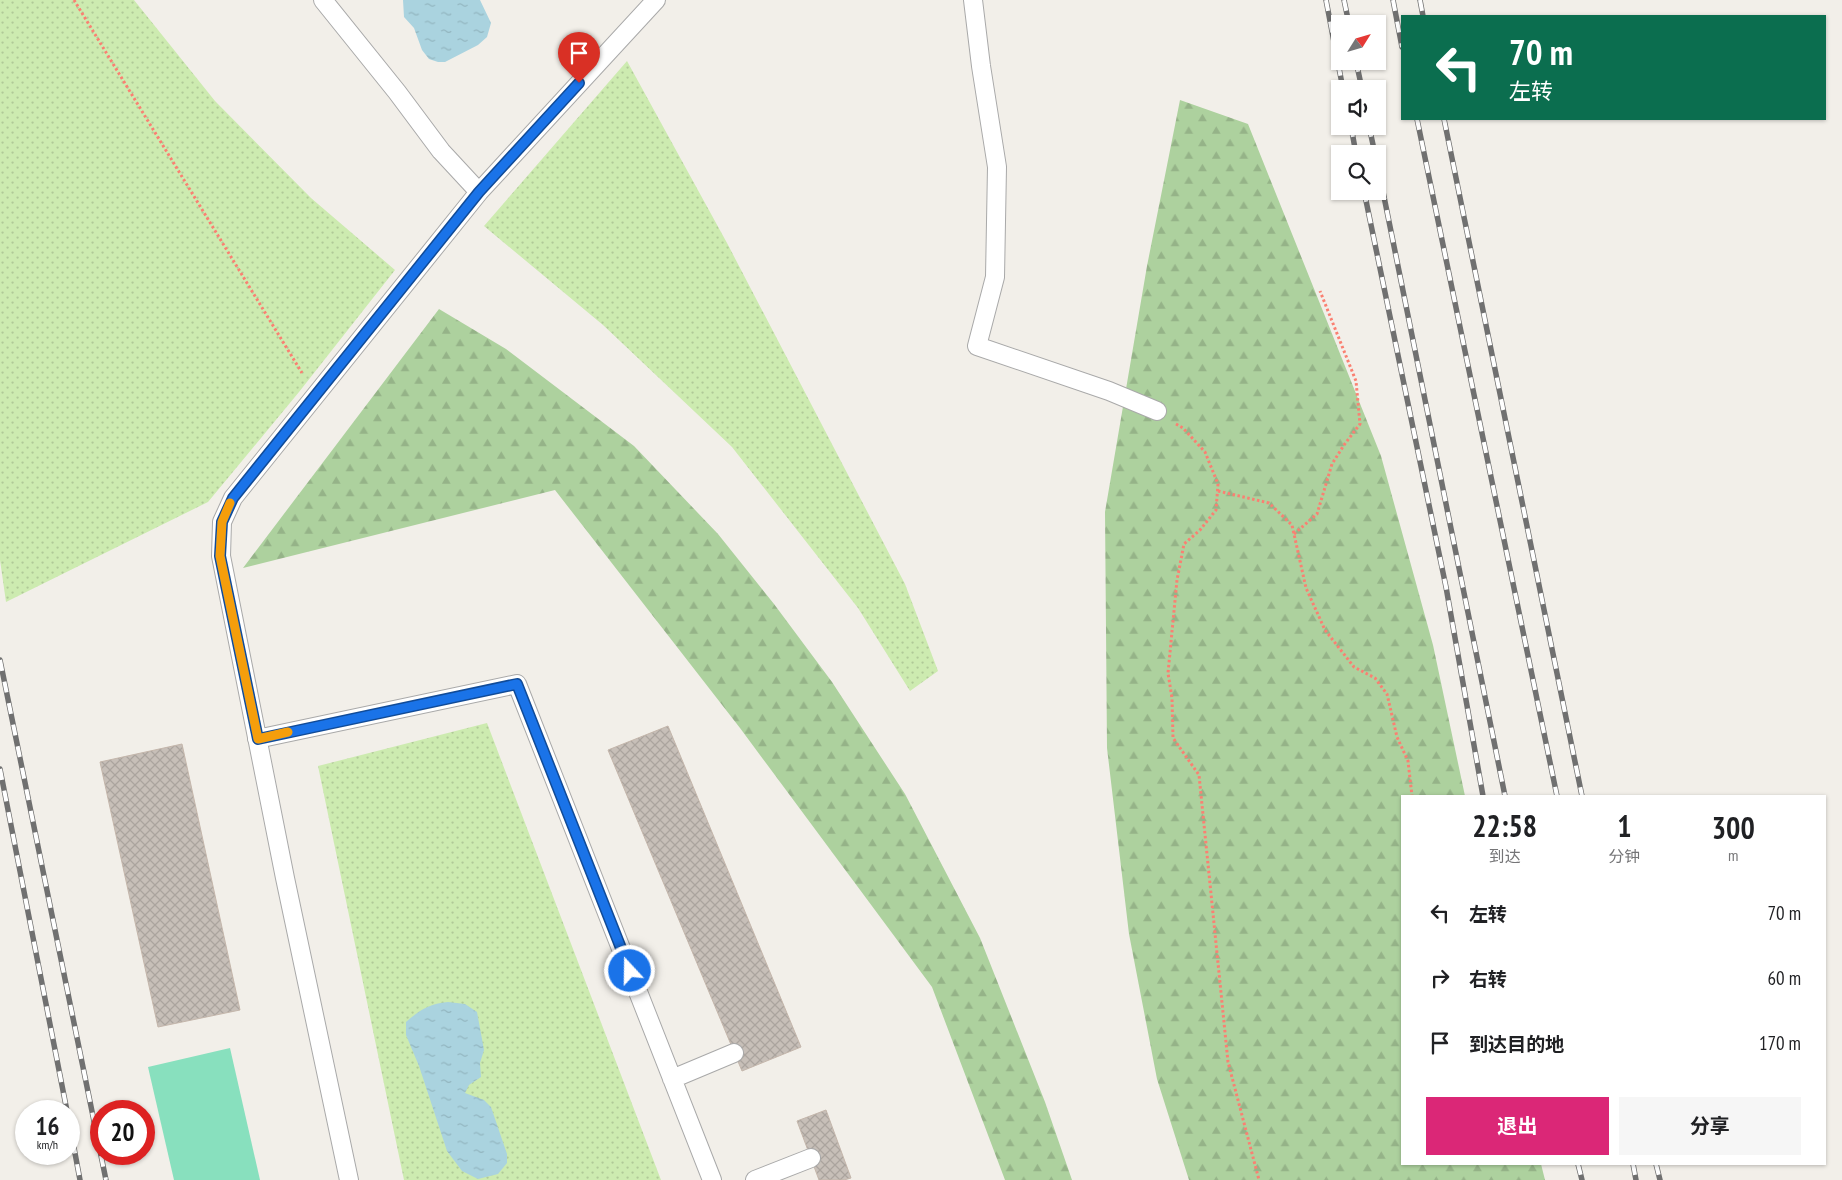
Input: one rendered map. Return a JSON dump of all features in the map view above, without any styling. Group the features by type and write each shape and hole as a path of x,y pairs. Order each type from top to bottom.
{"lane":[{"path":"322,0 397,92 441,151 479,192"},
{"path":"973,0 997,167 995,277 978,346 1109,391 1157,411"},
{"path":"349,1180 220,556 222,522 233,498 479,192 647,4"},
{"path":"258,739 517,684 712,1180"},
{"path":"672,1078 734,1053"},
{"path":"755,1180 811,1158"}],"path":[{"path":"74,0 316,395"},
{"path":"1294,534 1317,514 1332,464 1360,424 1356,381 1320,291"},
{"path":"1157,411 1183,428 1205,452 1218,484 1216,510 1200,530 1184,544 1177,580 1168,673 1172,698 1173,738 1199,775 1228,1062 1259,1180"},
{"path":"1218,491 1269,503 1292,525 1306,588 1325,630 1354,667 1375,678 1387,694 1397,737 1408,761 1412,795"}],"green space":[{"path":"0,0 134,0 215,101 311,198 395,270 299,392 208,502 6,602 0,560"},
{"path":"627,61 727,243 905,584 938,671 910,691 858,608 732,447 603,325 484,226"},
{"path":"1180,100 1248,124 1381,456 1433,645 1465,795 1401,795 1401,1165 1541,1165 1545,1180 1189,1180 1157,1079 1129,934 1107,748 1105,512 1147,266"},
{"path":"439,309 506,349 634,446 718,534 774,604 832,682 905,794 980,938 1045,1102 1072,1180 1005,1180 932,987 740,728 555,490 243,568"},
{"path":"487,723 661,1180 404,1180 318,766"},
{"path":"230,1048 260,1180 174,1180 148,1067"}],"water":[{"path":"403,0 480,0 491,23 487,37 478,45 445,62 429,59 422,50 414,28 404,17"},
{"path":"448,1002 465,1004 477,1012 484,1050 480,1063 481,1077 469,1085 465,1093 484,1100 491,1107 507,1154 507,1163 498,1174 478,1179 462,1171 447,1151 419,1066 406,1035 406,1022 411,1017 430,1006"}],"building":[{"path":"668,726 801,1047 742,1071 608,750"},
{"path":"182,744 240,1010 158,1027 100,762"},
{"path":"826,1110 851,1178 844,1180 819,1180 797,1121"}],"railway":[{"path":"1326,0 1341,80"},
{"path":"1344,0 1347,15"},
{"path":"1393,0 1401,42"},
{"path":"1420,0 1423,15"},
{"path":"1358,70 1360,80"},
{"path":"1417,120 1557,795"},
{"path":"1444,120 1582,795"},
{"path":"1353,135 1354,145"},
{"path":"1371,135 1373,145"},
{"path":"1366,200 1446,587 1483,795"},
{"path":"1385,200 1505,795"},
{"path":"0,660 106,1180"},
{"path":"0,769 65,1100"},
{"path":"77,1165 80,1180"},
{"path":"1578,1165 1582,1180"},
{"path":"1633,1165 1636,1180"},
{"path":"1656,1165 1660,1180"}],"slow traffic":[{"path":"230,503 222,522 220,556 258,739 288,732"}],"route":[{"path":"579,83 479,192 233,498 222,522 220,556 258,739 517,684 630,971"}]}
